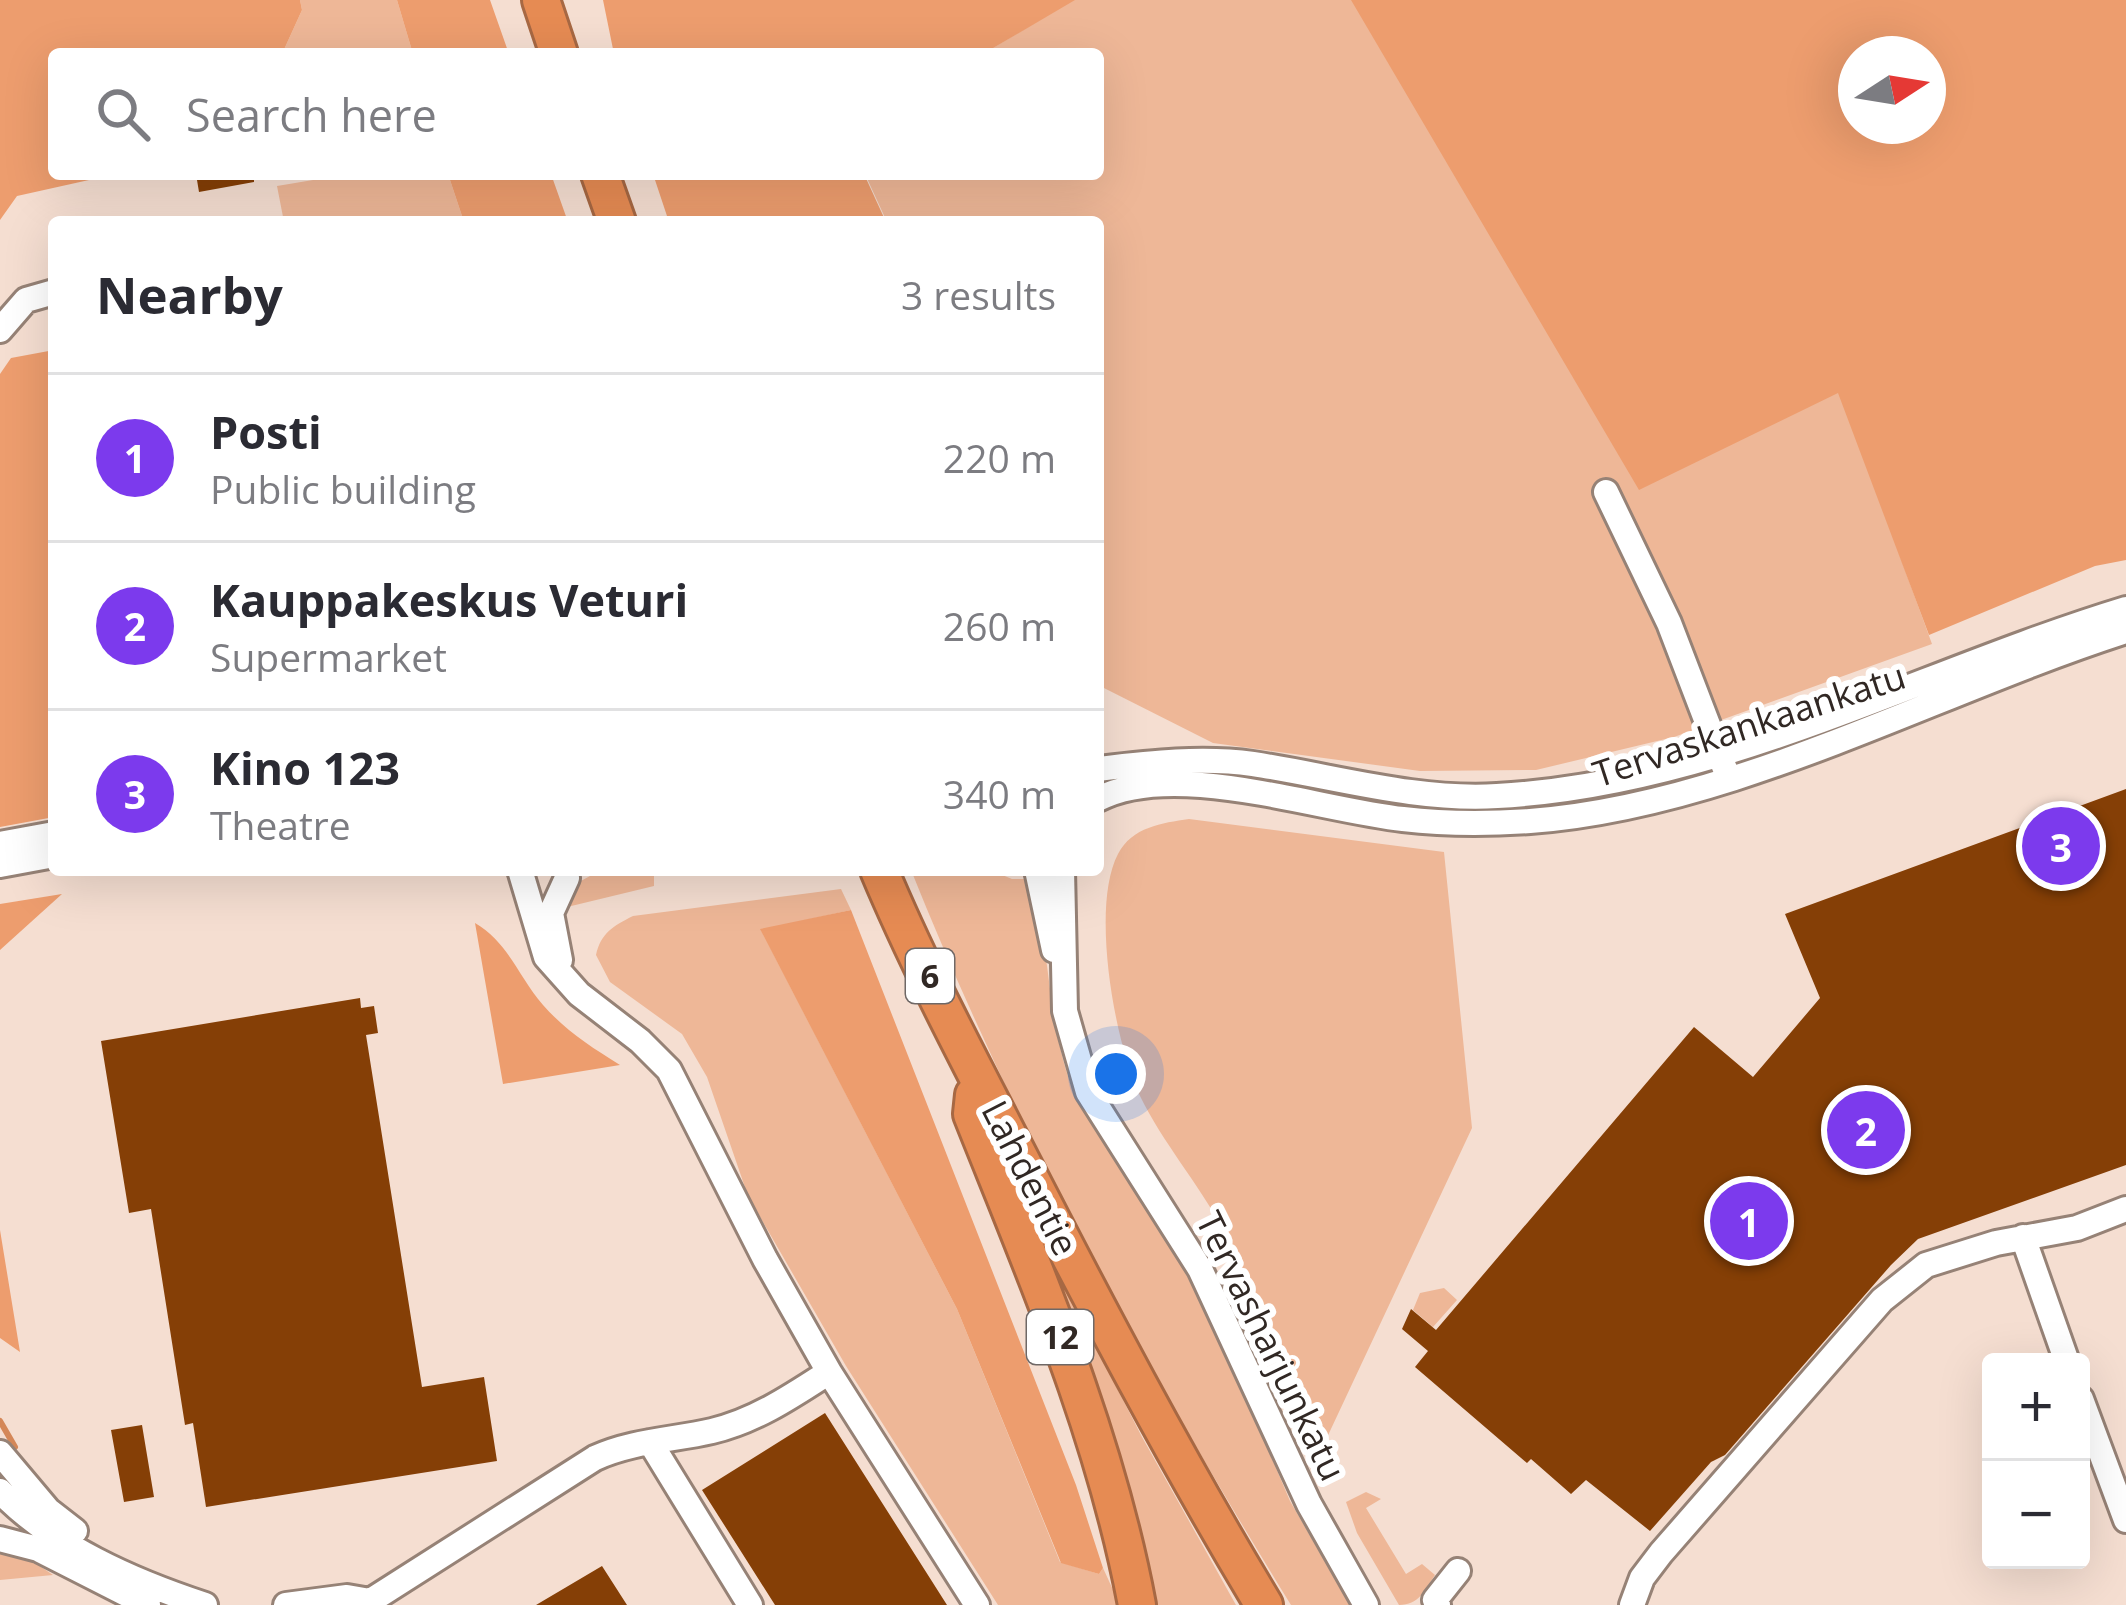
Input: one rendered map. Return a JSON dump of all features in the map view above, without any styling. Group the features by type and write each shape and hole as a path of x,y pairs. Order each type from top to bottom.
{"highway":[{"path":"542,0 557,48"},
{"path":"602,180 615,216"},
{"name":"Lahdentie","path":"882,876 976,1073 1165,1436 1264,1605"},
{"name":"12","path":"976,1073 972,1114 1076,1377 1117,1505 1137,1605"}],"street":[{"path":"0,330 26,300 48,294"},
{"path":"1606,492 1670,623 1724,767"},
{"name":"Tervaskankaankatu","path":"1104,768 1198,760 1449,796 1492,797 1724,767 2033,639 2126,608"},
{"name":"Tervaskankaankatu","path":"1104,797 1126,789 1197,784 1401,819 1498,822 1598,813 2126,631"},
{"path":"0,844 48,835"},
{"path":"0,865 48,856"},
{"path":"523,876 546,956 578,994 640,1041 669,1070 765,1259 829,1372 977,1605"},
{"path":"574,876 551,913 564,970 578,994"},
{"name":"Tervasharjunkatu","path":"1038,876 1070,1038 1088,1092 1200,1269 1309,1504 1366,1605"},
{"name":"Tervasharjunkatu","path":"1062,876 1063,986"},
{"path":"1632,1605 1642,1578 1661,1553 1882,1300 1926,1265 2023,1237 2077,1228 2126,1209"},
{"path":"2023,1237 2064,1353"},
{"path":"286,1605 347,1598 367,1603 595,1459 616,1449 731,1425 763,1412 829,1372"},
{"path":"2090,1423 2126,1520"},
{"path":"650,1442 750,1605"},
{"path":"0,1453 48,1510 150,1594"},
{"path":"0,1491 68,1544 150,1594"},
{"path":"0,1539 38,1549 150,1594 205,1605"},
{"path":"1438,1605 1435,1600 1458,1571"}],"shaded area":[{"path":"0,0 300,0 302,10 285,48 48,48 48,180 89,180 17,196 0,220"},
{"path":"300,0 397,0 411,48 285,48 302,10"},
{"path":"397,0 490,0 507,48 411,48"},
{"path":"603,0 1075,0 993,48 613,48"},
{"path":"1073,0 1353,0 1839,389 1932,644 1674,737 1536,770 1420,771 1213,743 1104,688 1104,216 884,216 868,180 1104,180 1104,48 993,48"},
{"path":"1351,0 2126,0 2126,560 2095,566 1929,635 1838,393 1639,490"},
{"path":"313,180 450,180 462,216 283,216 277,186"},
{"path":"450,180 553,180 566,216 462,216"},
{"path":"655,180 867,180 883,216 667,216"},
{"path":"48,351 48,818 0,827 0,374 11,358"},
{"path":"1189,819 1444,852 1472,1128 1323,1446 1223,1229 1140,1096 1122,1044 1106,940 1110,877 1118,854 1139,832"},
{"path":"590,876 654,876 654,886 563,908 579,882"},
{"path":"914,876 1032,879 1058,1036 1072,1088 1205,1300 1290,1501 1350,1605 1291,1605 1185,1428 1085,1245"},
{"path":"841,889 851,910 761,930 957,1309 1060,1562 1099,1574 1103,1568 1120,1605 998,1605 846,1366 748,1196 707,1077 682,1034 610,982 596,955 609,931 633,916"},
{"path":"62,894 0,950 0,904"},
{"path":"851,910 1076,1485 1103,1568 1099,1574 1061,1563 957,1309 760,929"},
{"path":"475,923 504,950 551,1014 620,1065 503,1084"},
{"path":"0,1230 20,1352 0,1338"},
{"path":"1036,1230 1142,1437 1236,1605 1149,1605"},
{"path":"1444,1288 1457,1300 1433,1327 1413,1310 1420,1293"},
{"path":"1366,1492 1381,1499 1366,1508 1406,1574 1422,1564 1435,1575 1412,1603 1399,1605 1357,1533 1346,1502"},
{"path":"0,1553 34,1562 53,1575 0,1580"}],"building":[{"path":"197,180 254,180 254,182 199,192"},
{"path":"2126,789 2126,1165 1918,1239 1725,1455 1711,1462 1650,1531 1586,1480 1571,1494 1531,1459 1527,1463 1415,1367 1428,1351 1402,1329 1411,1309 1436,1330 1694,1027 1753,1077 1820,998 1785,914"},
{"path":"360,998 361,1008 374,1006 378,1033 366,1035 422,1387 484,1377 497,1461 206,1507 193,1423 185,1425 151,1209 129,1213 101,1041"},
{"path":"825,1413 947,1605 775,1605 702,1490"},
{"path":"142,1425 154,1497 124,1502 111,1430"},
{"path":"602,1566 627,1605 536,1605"}],"waterway":[{"path":"0,1421 15,1447"}],"place":[{"name":"Kino 123","path":"2061,846"},
{"name":"Kauppakeskus Veturi","path":"1866,1130"},
{"name":"Posti","path":"1749,1221"}]}
